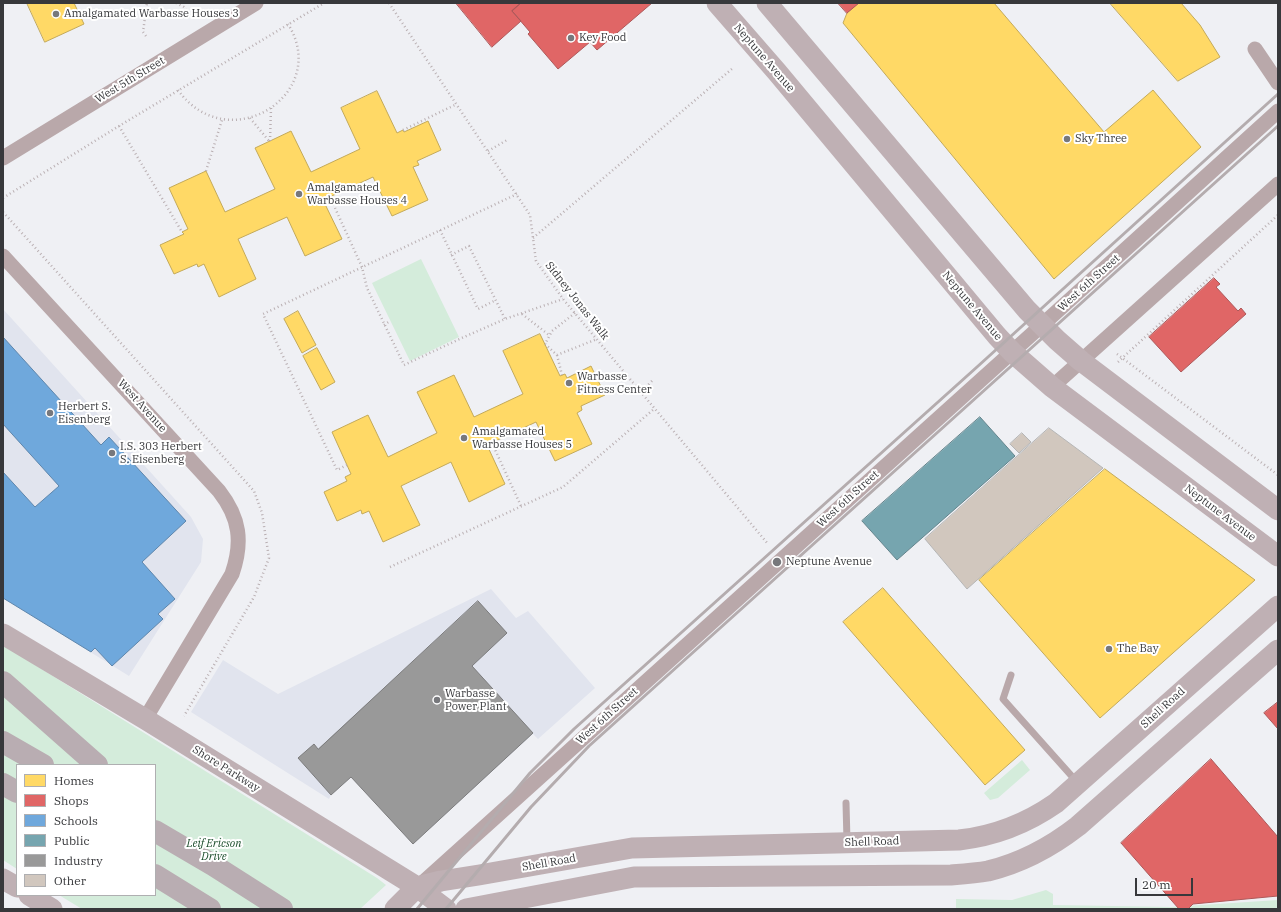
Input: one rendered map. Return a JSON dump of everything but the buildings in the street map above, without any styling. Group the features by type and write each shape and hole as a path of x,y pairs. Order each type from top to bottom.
{"highway":[{"path":"3,682 96,764"},
{"path":"3,742 41,764"},
{"path":"3,784 16,791"},
{"path":"156,816 213,865"},
{"path":"156,832 213,865 282,909"},
{"path":"156,876 210,909"}],"main road":[{"name":"Neptune Avenue","path":"717,3 777,72 997,336 1012,352 1052,387 1278,556"},
{"path":"767,3 1042,326 1081,361 1278,510"},
{"name":"Shell Road","path":"395,909 418,887 441,880 479,875 632,848 959,840 993,834 1021,824 1039,815 1056,803 1278,606"},
{"name":"Shore Parkway","path":"3,634 145,718 418,887 446,909"},
{"path":"466,909 634,877 951,875 987,871 1016,862 1061,840 1278,650"},
{"path":"3,879 16,887"},
{"path":"31,896 52,909"}],"street":[{"name":"West 5th Street","path":"3,158 256,3"},
{"path":"1255,49 1278,83"},
{"name":"West 6th Street","path":"418,887 1042,326 1278,111"},
{"path":"1052,387 1278,184"},
{"name":"West Avenue","path":"3,256 219,491 228,503 236,523 239,541 237,560 232,574 145,718"}],"lane":[{"path":"1011,675 1003,699 1079,784"},
{"path":"846,803 847,843"}],"path":[{"path":"146,36 143,32 147,3"},
{"path":"176,3 184,7 187,11"},
{"path":"3,198 178,90 324,3"},
{"name":"Sidney Jonas Walk","path":"389,3 530,215 536,261 563,299 768,544"},
{"path":"178,90 190,105 207,116 222,120 237,121 264,113 279,102 290,88 299,63 299,49 294,33 288,24"},
{"path":"533,238 733,68"},
{"path":"403,130 457,104"},
{"path":"250,118 270,141 271,108"},
{"path":"206,171 222,120"},
{"path":"119,126 182,232"},
{"path":"488,151 507,140"},
{"path":"347,465 338,470 263,314 517,194"},
{"path":"330,197 362,267 366,288 404,365 505,319 563,299"},
{"path":"1118,362 1278,215"},
{"path":"440,230 478,309 496,300"},
{"path":"451,255 469,246 505,319"},
{"path":"521,313 549,336"},
{"path":"562,375 558,355 545,344 552,331 575,313"},
{"path":"384,324 390,321"},
{"path":"558,355 597,339"},
{"path":"1117,354 1278,475"},
{"path":"640,392 654,379"},
{"path":"390,567 563,487 654,409"},
{"path":"492,443 521,506"}],"shaded area":[{"name":"Herbert S. Eisenberg","path":"3,309 191,517 203,539 201,562 129,676 3,598"},
{"path":"491,589 516,618 528,611 595,688 538,739 533,734 413,844 351,777 331,795 329,799 191,712 223,660 278,694"}],"green space":[{"path":"421,259 459,337 410,361 372,283"},
{"name":"Leif Ericson Drive","path":"3,645 386,885 360,909 82,909 61,896 156,896 156,764 16,764 16,868 3,860"},
{"path":"1022,760 1030,770 998,798 990,800 984,793"},
{"path":"1046,890 1053,894 1053,905 1171,907 1278,900 1278,909 956,909 956,899 1012,900"}],"railway":[{"path":"417,909 530,773 574,729 1278,94"},
{"path":"446,909 531,807 589,746 1278,126"}],"place":[{"name":"Amalgamated Warbasse Houses 3","path":"56,14"},
{"name":"Key Food","path":"571,38"},
{"name":"Sky Three","path":"1067,139"},
{"name":"Amalgamated Warbasse Houses 4","path":"299,194"},
{"name":"Warbasse Fitness Center","path":"569,383"},
{"name":"Herbert S. Eisenberg","path":"50,413"},
{"name":"Amalgamated Warbasse Houses 5","path":"464,438"},
{"name":"I.S. 303 Herbert S. Eisenberg","path":"112,453"},
{"name":"Neptune Avenue","path":"777,562"},
{"name":"The Bay","path":"1109,649"},
{"name":"Warbasse Power Plant","path":"437,700"}]}
